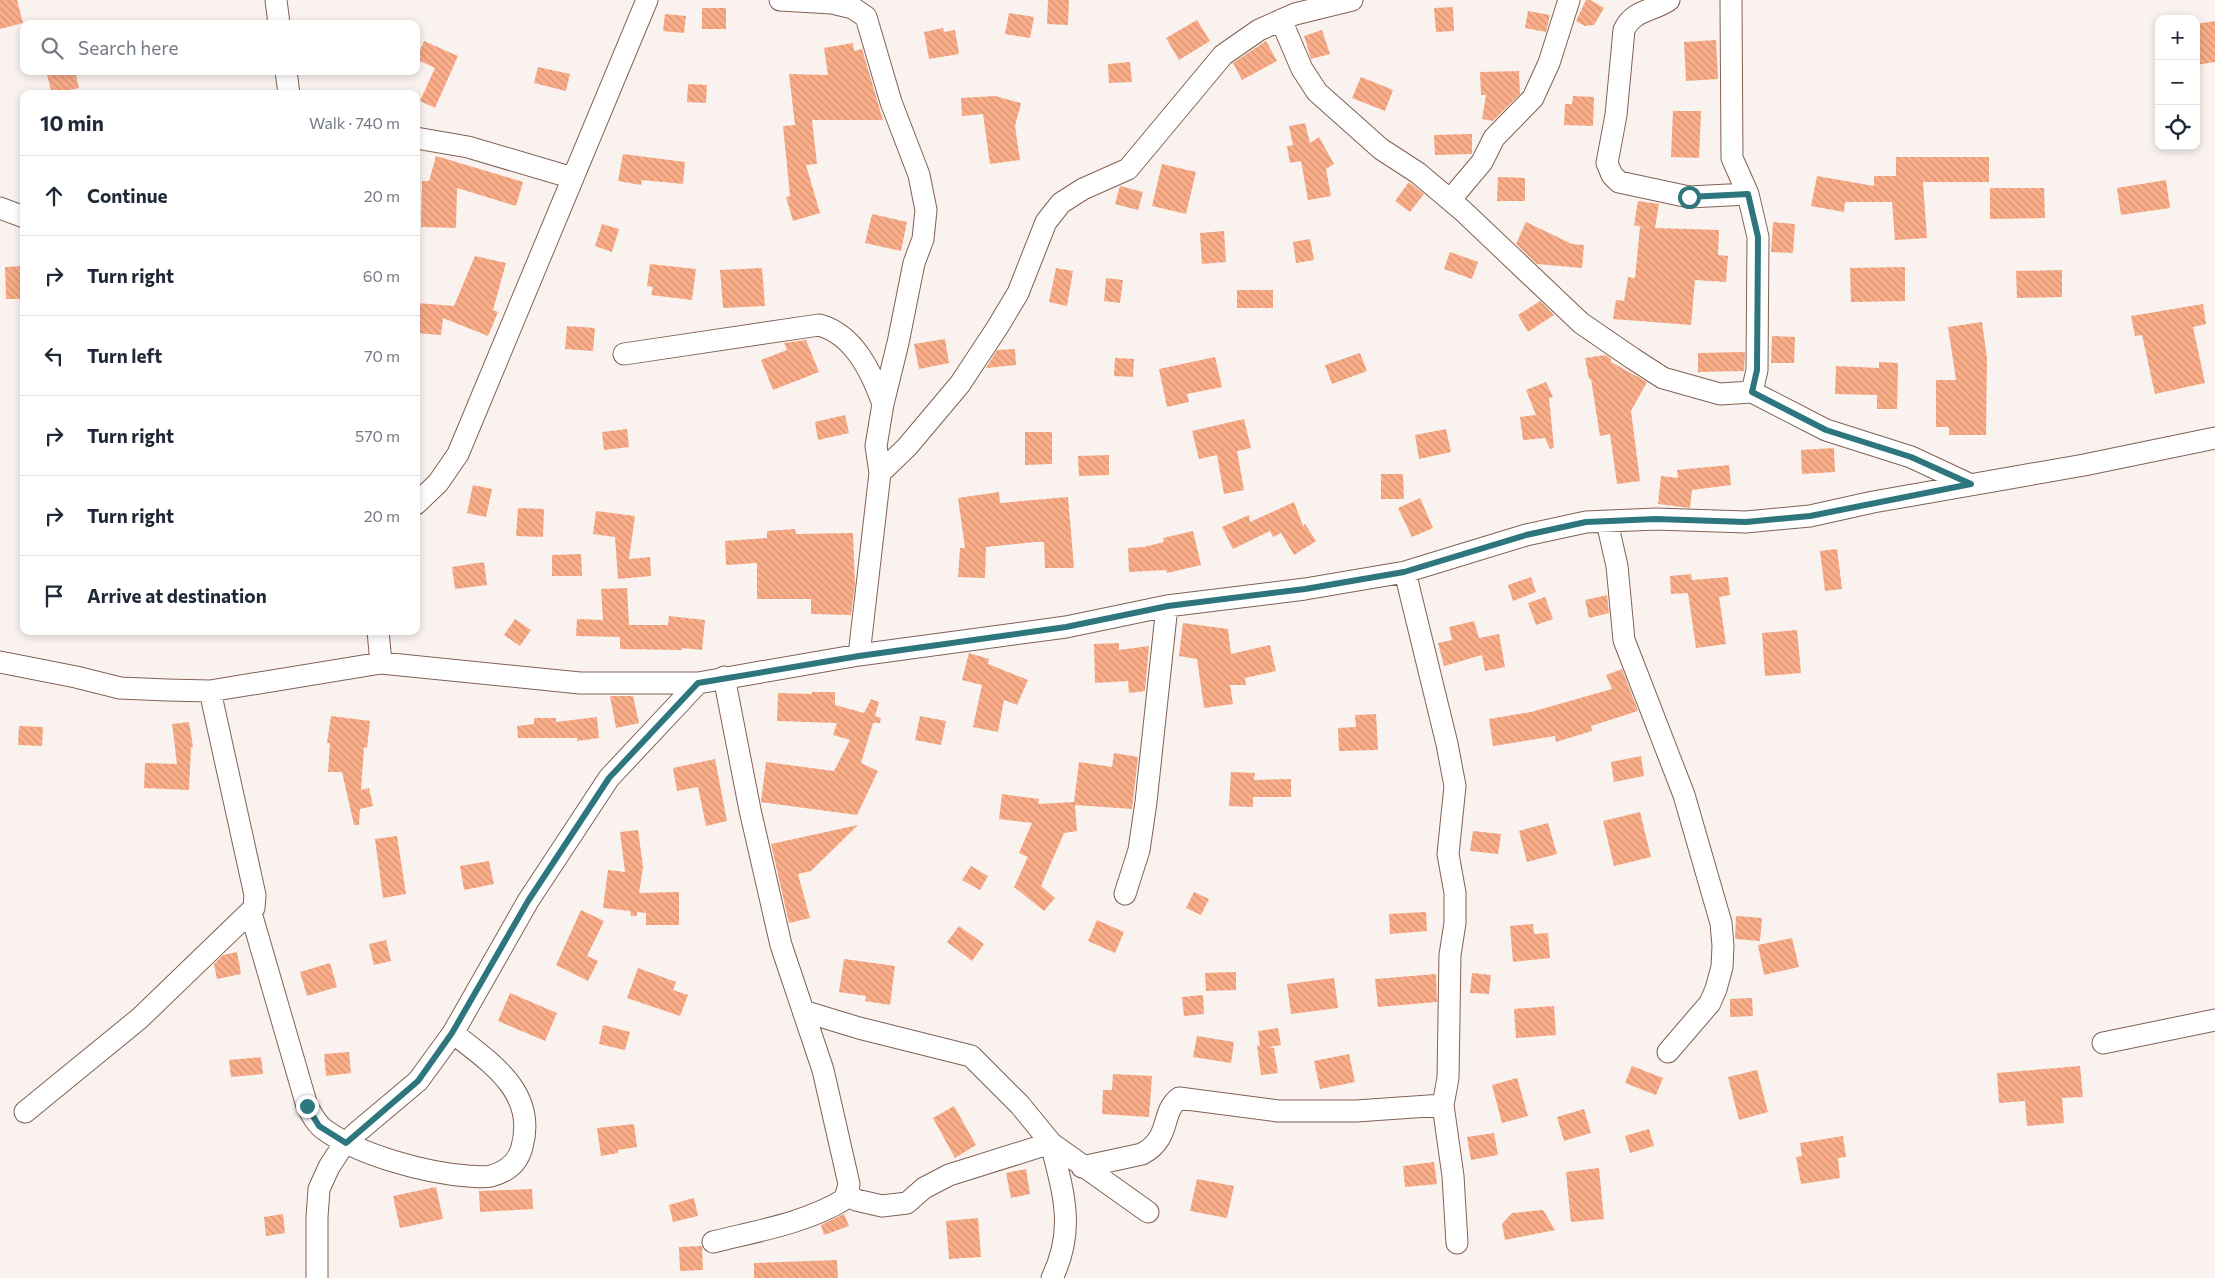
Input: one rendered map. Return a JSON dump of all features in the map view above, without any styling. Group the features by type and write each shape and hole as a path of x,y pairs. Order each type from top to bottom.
{"street":[{"path":"276,0 278,20"},
{"path":"420,500 438,483 458,454 647,0"},
{"path":"780,0 832,3 853,8 866,17 891,102 919,175 926,210 923,239 914,263 898,344 883,404 876,446 880,473 859,656"},
{"path":"880,473 907,447 960,384 1018,293 1046,222 1061,203 1101,180 1128,169 1223,55 1259,30 1281,20 1296,14 1352,0"},
{"path":"1450,200 1482,162 1494,138 1533,98 1549,63 1569,0"},
{"path":"1669,0 1651,10 1636,14 1629,20 1624,30 1616,115 1607,163 1612,175 1619,182 1689,197 1748,194"},
{"path":"1731,0 1732,158 1748,194 1758,237 1757,370 1752,392"},
{"path":"1281,20 1302,68 1317,92 1382,149 1418,173 1450,200 1581,323 1632,358 1663,378 1720,394 1752,392 1826,430 1911,457 1971,484"},
{"path":"287,75 288,90"},
{"path":"420,139 468,147 573,178"},
{"path":"0,208 20,216"},
{"path":"624,354 819,325 829,328 849,344 860,356 874,378 883,404"},
{"path":"0,662 120,688 210,691 381,663 580,682 698,683 859,656 1066,627 1168,606 1305,589 1404,572 1526,535 1586,522 1656,519 1746,522 1810,516 1971,484 2093,464 2215,438"},
{"path":"1608,522 1617,566 1624,640 1684,795 1722,923 1722,960 1716,989 1710,1003 1668,1052"},
{"path":"1404,572 1447,744 1454,786 1448,854 1455,893 1456,923 1450,955 1448,1078 1443,1106 1453,1176 1457,1243"},
{"path":"1125,894 1139,850 1168,606"},
{"path":"378,635 381,663"},
{"path":"713,1242 799,1220 837,1204 845,1199 849,1184 842,1144 823,1070 782,945 750,810 724,678"},
{"path":"317,1278 317,1217 319,1189 324,1176 346,1143 418,1081 452,1033 528,901 609,778 698,683"},
{"path":"24,1112 140,1018 251,913 254,908 255,895 210,691"},
{"path":"251,913 307,1106 319,1126 346,1143 419,1169 452,1175 489,1177 504,1172 515,1163 521,1151 526,1133 526,1118 522,1103 514,1088 489,1062 452,1033"},
{"path":"803,1011 860,1028 971,1056 1020,1105 1051,1143 1082,1167 1148,1212"},
{"path":"2103,1043 2215,1020"},
{"path":"1082,1167 1142,1154 1150,1150 1159,1141 1172,1108 1179,1098 1278,1111 1356,1111 1443,1106"},
{"path":"847,1193 856,1200 882,1206 907,1203 924,1188 949,1175 1051,1143"},
{"path":"1051,1143 1063,1195 1066,1218 1066,1242 1052,1278"}],"building":[{"path":"0,0 17,0 22,20 20,20 20,24 0,29"},
{"path":"1048,0 1069,0 1068,25 1047,24"},
{"path":"1586,0 1590,0 1604,8 1594,25 1585,26 1576,21"},
{"path":"1453,7 1454,31 1436,32 1434,8"},
{"path":"702,8 726,8 726,29 702,29"},
{"path":"1528,11 1550,15 1546,32 1525,28"},
{"path":"1009,13 1034,17 1030,38 1005,34"},
{"path":"665,14 686,16 684,33 663,31"},
{"path":"1197,20 1210,41 1179,60 1166,38"},
{"path":"2215,21 2215,62 2200,64 2200,23"},
{"path":"943,28 944,32 955,30 959,54 929,59 924,32"},
{"path":"1322,30 1330,54 1311,59 1304,36"},
{"path":"1716,40 1718,79 1686,81 1684,42"},
{"path":"424,41 458,56 435,108 420,101 435,68 420,61 420,50"},
{"path":"1266,41 1277,61 1242,80 1233,63"},
{"path":"853,43 854,51 862,49 883,120 812,120 817,164 806,165 820,213 793,221 786,197 790,196 783,126 795,125 789,74 828,75 824,48"},
{"path":"1130,62 1132,82 1109,83 1108,64"},
{"path":"538,67 570,74 566,91 534,83"},
{"path":"1519,71 1520,94 1493,121 1482,119 1486,95 1481,95 1480,72"},
{"path":"47,75 76,75 79,88 51,90"},
{"path":"1361,77 1393,90 1385,111 1352,98"},
{"path":"688,84 707,85 706,103 687,102"},
{"path":"995,96 1021,103 1015,126 1020,160 990,164 983,114 962,116 961,98"},
{"path":"1573,96 1594,97 1593,126 1564,125 1565,104 1572,104"},
{"path":"1673,111 1701,111 1699,158 1671,157"},
{"path":"1305,123 1310,143 1319,137 1334,164 1326,169 1331,196 1308,200 1301,161 1290,163 1287,146 1293,145 1289,126"},
{"path":"1472,134 1472,154 1435,155 1434,135"},
{"path":"623,154 685,162 683,184 642,180 641,185 618,181"},
{"path":"436,156 523,182 516,206 457,188 456,228 421,227 422,181 429,181"},
{"path":"1896,157 1989,157 1989,182 1923,182 1927,238 1895,240 1892,202 1845,202 1844,212 1811,206 1817,176 1874,186 1874,176 1896,176"},
{"path":"1162,164 1196,172 1186,214 1152,206"},
{"path":"1498,177 1525,178 1525,201 1497,201"},
{"path":"2166,180 2170,208 2121,215 2117,188"},
{"path":"1409,182 1424,194 1410,212 1395,201"},
{"path":"1120,186 1143,192 1138,210 1115,204"},
{"path":"1990,188 2044,188 2045,218 1990,219"},
{"path":"1638,201 1659,204 1655,228 1719,230 1718,255 1728,256 1726,282 1695,280 1691,325 1613,319 1616,300 1624,301 1628,277 1635,278 1640,227 1646,228 1634,225"},
{"path":"872,214 907,222 901,251 865,243"},
{"path":"1526,222 1572,244 1584,245 1582,268 1537,264 1516,244"},
{"path":"1773,222 1795,224 1793,253 1771,252"},
{"path":"602,224 619,229 612,252 595,246"},
{"path":"1224,231 1226,262 1202,264 1200,233"},
{"path":"1310,239 1314,260 1296,263 1293,242"},
{"path":"1450,252 1478,262 1472,279 1444,269"},
{"path":"475,256 506,263 493,310 498,312 488,336 443,318 441,335 420,333 420,303 454,306"},
{"path":"650,264 696,269 692,300 651,295 653,287 647,286"},
{"path":"20,266 20,299 6,299 5,267"},
{"path":"1905,267 1905,301 1851,302 1850,268"},
{"path":"762,268 765,306 723,308 720,270"},
{"path":"1056,268 1073,271 1067,306 1049,302"},
{"path":"2062,270 2062,297 2017,298 2016,271"},
{"path":"1106,278 1123,280 1120,303 1104,301"},
{"path":"1237,290 1273,290 1273,308 1237,308"},
{"path":"1540,301 1554,315 1528,332 1518,315"},
{"path":"2203,304 2206,324 2193,327 2205,383 2155,394 2142,335 2135,336 2131,316"},
{"path":"1982,322 1987,358 1986,435 1949,435 1949,427 1936,427 1936,380 1956,380 1948,327"},
{"path":"567,326 595,328 593,351 565,349"},
{"path":"1772,336 1795,337 1794,363 1771,363"},
{"path":"945,339 949,363 919,369 914,344"},
{"path":"806,340 819,372 773,390 761,360 787,350 784,343"},
{"path":"1015,349 1016,365 986,368 997,350"},
{"path":"1745,352 1744,371 1698,372 1698,353"},
{"path":"1360,353 1367,371 1332,384 1325,365"},
{"path":"1606,355 1611,359 1611,362 1647,382 1631,411 1640,481 1617,484 1610,434 1600,436 1591,379 1589,379 1585,358"},
{"path":"1215,357 1222,387 1187,394 1189,402 1167,407 1159,369"},
{"path":"1115,358 1134,359 1133,377 1114,376"},
{"path":"1879,362 1898,363 1897,409 1877,409 1877,395 1835,394 1836,366 1879,368"},
{"path":"1546,382 1553,397 1549,398 1554,448 1550,449 1545,438 1523,440 1520,417 1536,415 1526,390"},
{"path":"845,415 849,433 818,440 815,422"},
{"path":"1244,419 1251,448 1237,451 1244,490 1224,494 1217,455 1199,459 1192,431"},
{"path":"627,429 629,447 604,450 602,432"},
{"path":"1446,429 1451,452 1419,459 1415,435"},
{"path":"1025,432 1052,432 1052,464 1025,465"},
{"path":"1834,448 1835,472 1802,474 1801,450"},
{"path":"1109,455 1109,475 1079,476 1078,456"},
{"path":"1729,465 1731,485 1692,490 1690,508 1658,504 1661,476 1678,478 1677,470"},
{"path":"1381,474 1403,474 1404,499 1381,499"},
{"path":"473,485 492,489 486,517 467,513"},
{"path":"999,492 1000,503 1068,497 1074,568 1045,568 1044,542 1035,542 986,547 985,578 958,577 960,548 965,548 958,498"},
{"path":"1420,498 1433,528 1412,537 1398,508"},
{"path":"1294,502 1303,526 1305,524 1316,541 1294,555 1281,533 1273,537 1270,531 1233,549 1222,527 1249,515 1250,522"},
{"path":"518,508 544,509 543,537 516,536"},
{"path":"596,511 635,516 629,559 650,557 651,576 618,579 615,537 593,534"},
{"path":"795,529 796,534 853,533 855,584 851,615 811,614 811,599 757,599 757,563 726,565 725,541 767,538 767,531"},
{"path":"1193,531 1201,565 1167,573 1166,570 1129,572 1128,548 1144,547 1164,542 1163,538"},
{"path":"1837,549 1842,589 1825,591 1820,551"},
{"path":"581,554 582,576 552,576 552,555"},
{"path":"484,562 487,585 455,589 452,567"},
{"path":"1691,574 1692,580 1728,577 1730,595 1719,597 1726,644 1696,648 1688,593 1671,594 1670,576"},
{"path":"1531,577 1536,592 1513,601 1508,585"},
{"path":"627,588 629,625 668,625 669,616 705,620 702,650 682,648 682,650 620,649 620,637 576,636 577,619 603,620 601,589"},
{"path":"1607,595 1609,613 1589,618 1585,600"},
{"path":"1545,597 1553,619 1536,625 1528,603"},
{"path":"515,619 531,630 520,646 504,635"},
{"path":"1474,621 1479,638 1499,634 1505,667 1485,671 1482,655 1444,666 1438,643 1452,640 1449,627"},
{"path":"1183,623 1228,629 1231,654 1270,645 1276,671 1245,678 1246,685 1230,685 1233,704 1204,708 1197,659 1179,656"},
{"path":"1797,630 1801,673 1765,676 1762,633"},
{"path":"1119,643 1119,650 1149,646 1145,691 1129,693 1128,681 1095,683 1094,644"},
{"path":"969,653 989,659 988,664 1028,680 1017,705 1004,700 998,732 973,727 982,685 962,680"},
{"path":"1622,669 1638,711 1591,726 1592,731 1556,742 1555,736 1493,746 1489,719 1531,712 1612,689 1606,675"},
{"path":"812,692 835,692 835,705 864,713 871,699 879,702 875,716 881,718 880,723 873,723 861,763 878,771 857,815 761,802 766,762 834,771 850,740 833,735 837,723 777,721 778,693 812,694"},
{"path":"610,696 633,696 639,723 616,728"},
{"path":"1376,714 1378,750 1339,751 1338,728 1356,727 1355,715"},
{"path":"331,716 370,721 367,748 364,747 361,790 369,788 373,806 360,809 359,825 354,825 342,772 328,772 330,743 327,743"},
{"path":"920,716 946,721 941,745 915,740"},
{"path":"597,717 599,738 577,741 577,738 518,738 517,726 534,724 534,718 556,718 556,722"},
{"path":"189,722 193,747 191,747 189,790 144,788 145,763 177,764 172,724"},
{"path":"19,726 43,727 42,746 18,745"},
{"path":"1114,753 1138,757 1132,809 1075,805 1077,831 1064,833 1041,886 1055,898 1044,911 1014,887 1028,857 1019,853 1032,823 999,819 1002,794 1039,799 1038,804 1074,802 1079,762 1112,767"},
{"path":"1641,756 1644,776 1614,782 1611,762"},
{"path":"715,759 727,821 706,826 698,787 677,791 673,768"},
{"path":"1231,772 1255,773 1254,780 1291,779 1291,797 1253,797 1253,807 1229,806"},
{"path":"1640,812 1651,857 1614,866 1603,821"},
{"path":"1548,823 1557,854 1527,862 1519,831"},
{"path":"858,825 811,871 798,874 810,918 789,923 771,844"},
{"path":"638,830 643,867 639,893 679,892 679,925 646,925 646,913 637,912 637,916 631,916 630,911 603,908 608,870 625,872 620,832"},
{"path":"1473,831 1501,834 1498,854 1470,851"},
{"path":"397,836 406,894 383,898 375,839"},
{"path":"489,861 494,884 464,890 460,866"},
{"path":"971,866 988,876 980,890 962,880"},
{"path":"1194,892 1209,899 1201,915 1186,908"},
{"path":"581,910 604,921 587,956 598,961 588,981 556,965"},
{"path":"1426,912 1427,931 1390,934 1389,914"},
{"path":"1736,916 1762,918 1760,941 1735,939"},
{"path":"1097,920 1124,932 1115,953 1088,941"},
{"path":"1533,924 1534,934 1548,933 1550,958 1513,962 1510,926"},
{"path":"959,926 984,944 972,961 947,942"},
{"path":"1792,938 1799,967 1764,975 1758,945"},
{"path":"386,940 391,961 374,965 369,944"},
{"path":"237,952 241,974 217,979 214,964 223,955"},
{"path":"844,959 895,966 890,1005 865,1001 866,996 839,992"},
{"path":"330,963 337,987 307,996 300,972"},
{"path":"638,968 676,982 673,990 688,995 680,1016 627,998"},
{"path":"1236,972 1236,990 1206,991 1205,973"},
{"path":"1472,973 1491,975 1489,994 1470,993"},
{"path":"1436,974 1437,1002 1378,1007 1375,979"},
{"path":"1334,978 1338,1008 1291,1014 1287,984"},
{"path":"510,993 557,1013 545,1041 498,1021"},
{"path":"1203,995 1204,1014 1184,1016 1182,997"},
{"path":"1752,998 1753,1016 1730,1017 1730,999"},
{"path":"1554,1006 1556,1035 1516,1038 1514,1009"},
{"path":"603,1025 630,1032 625,1050 599,1044"},
{"path":"1278,1028 1281,1045 1268,1047 1274,1048 1278,1073 1261,1075 1257,1045 1260,1046 1258,1031"},
{"path":"1197,1036 1234,1042 1231,1063 1193,1057"},
{"path":"349,1052 351,1073 326,1076 324,1054"},
{"path":"1349,1054 1355,1082 1320,1089 1314,1061"},
{"path":"261,1057 263,1074 231,1077 229,1060"},
{"path":"1632,1066 1663,1078 1656,1095 1625,1083"},
{"path":"2080,1066 2083,1097 2062,1098 2064,1123 2027,1126 2025,1101 1999,1103 1997,1073"},
{"path":"1757,1070 1768,1112 1739,1120 1728,1077"},
{"path":"1113,1074 1152,1076 1149,1117 1102,1114 1103,1090 1112,1090"},
{"path":"1517,1078 1528,1116 1502,1123 1492,1085"},
{"path":"954,1106 976,1145 955,1158 933,1118"},
{"path":"1584,1109 1591,1133 1564,1141 1557,1117"},
{"path":"634,1124 637,1147 618,1150 618,1153 601,1156 597,1128"},
{"path":"1649,1129 1654,1146 1630,1153 1625,1136"},
{"path":"1494,1133 1498,1155 1471,1160 1467,1137"},
{"path":"1843,1136 1846,1157 1838,1158 1840,1178 1801,1184 1796,1157 1802,1156 1800,1143"},
{"path":"1434,1162 1437,1184 1405,1187 1403,1166"},
{"path":"1599,1168 1604,1219 1571,1222 1566,1172"},
{"path":"1026,1169 1030,1194 1011,1198 1006,1173"},
{"path":"1197,1179 1234,1186 1227,1218 1190,1211"},
{"path":"436,1187 443,1219 400,1228 393,1196"},
{"path":"532,1189 533,1209 480,1212 479,1191"},
{"path":"694,1198 698,1216 673,1222 669,1205"},
{"path":"1543,1210 1555,1230 1505,1240 1502,1224 1512,1213"},
{"path":"283,1214 285,1233 266,1236 264,1217"},
{"path":"844,1214 849,1226 824,1235 821,1225"},
{"path":"978,1218 981,1257 949,1259 946,1221"},
{"path":"702,1246 703,1270 680,1271 679,1247"},
{"path":"837,1260 838,1278 754,1278 754,1263"}],"route":[{"path":"307,1106 319,1126 346,1143 418,1081 452,1033 528,901 609,778 698,683 859,656 1066,627 1168,606 1305,589 1404,572 1444,558 1526,535 1586,522 1656,519 1746,522 1810,516 1971,484 1911,457 1826,430 1752,392 1757,370 1758,237 1748,194 1689,197"}]}
